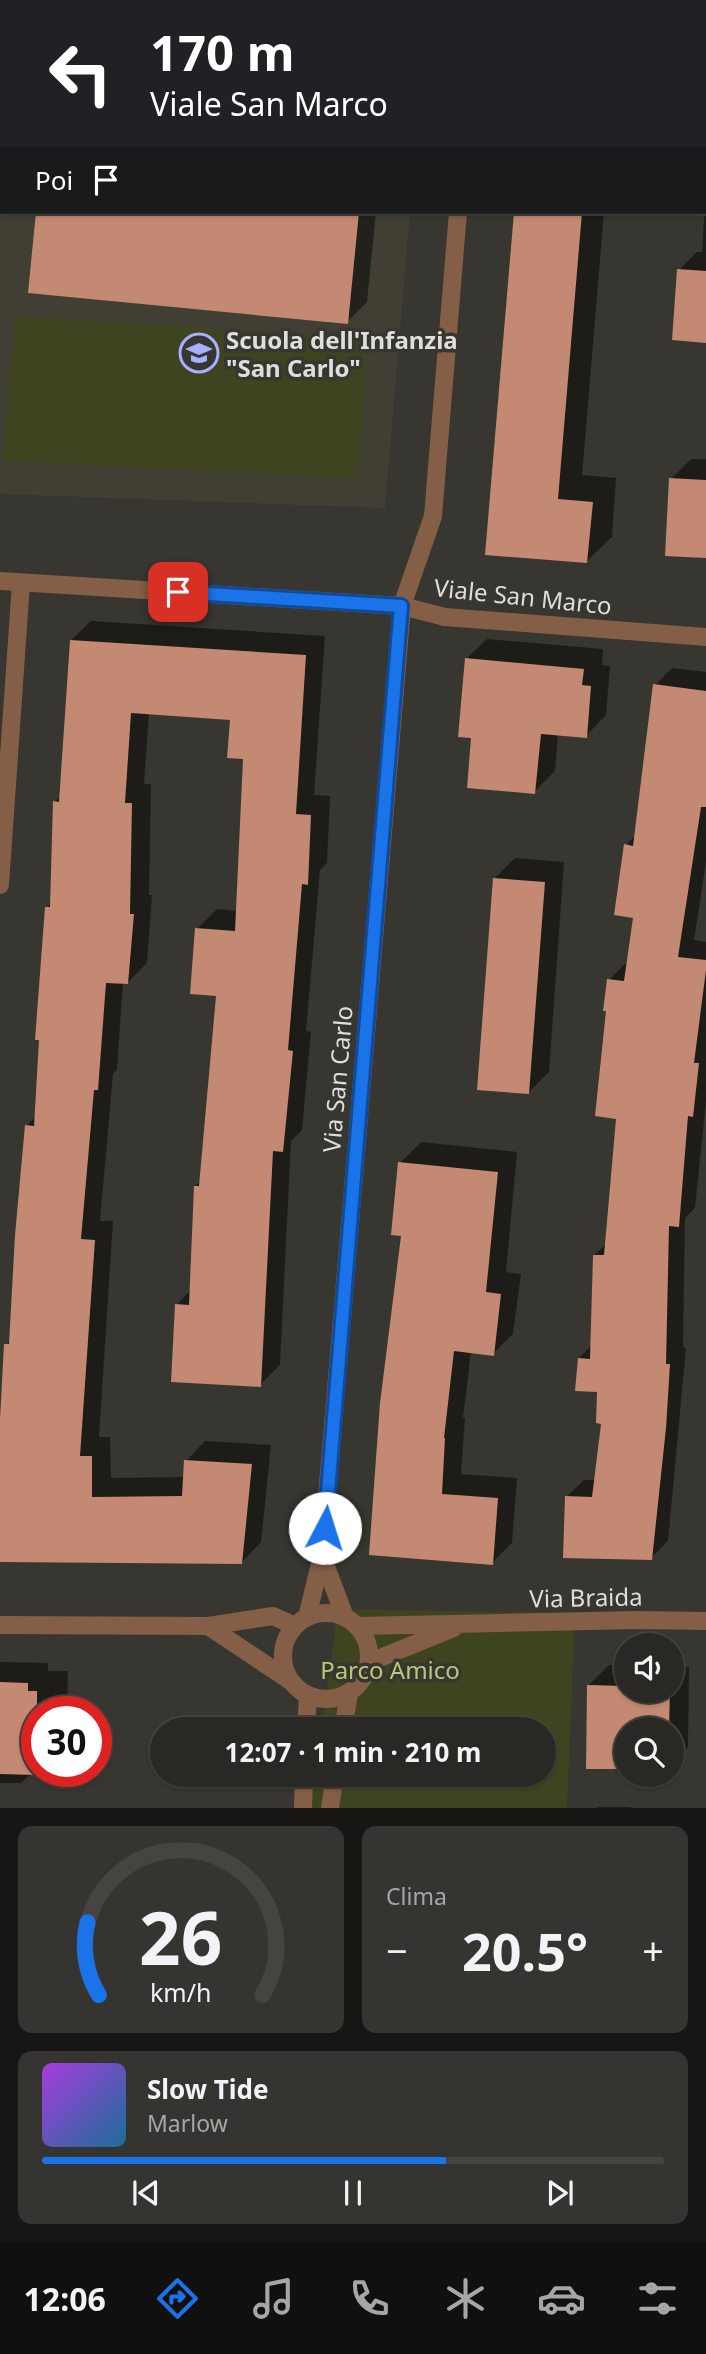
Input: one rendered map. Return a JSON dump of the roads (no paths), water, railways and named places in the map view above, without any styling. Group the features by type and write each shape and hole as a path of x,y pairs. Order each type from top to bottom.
{"street":[{"name":"Via San Carlo","path":"301,1621 322,1556 401,606 432,516 457,214"},
{"name":"Viale San Marco","path":"0,581 401,606 445,617 706,637"},
{"path":"0,885 21,583"},
{"name":"Via San Carlo","path":"322,1556 351,1622"},
{"path":"0,1625 208,1626 273,1616 301,1621 330,1613 351,1622 367,1641 370,1662 365,1676 349,1693 332,1700 308,1696 289,1680 208,1626"},
{"path":"289,1680 283,1665 284,1643 301,1621"},
{"name":"Via Braida","path":"351,1622 706,1621"},
{"name":"Via Braida","path":"370,1662 467,1623"},
{"path":"345,1717 349,1693"},
{"path":"307,1717 308,1696"},
{"path":"303,1808 304,1787"},
{"path":"330,1808 333,1787"}],"place":[{"name":"Scuola dell'Infanzia \"San Carlo\"","path":"199,353"}],"park label":[{"name":"Parco Amico","path":"390,1669"}]}
